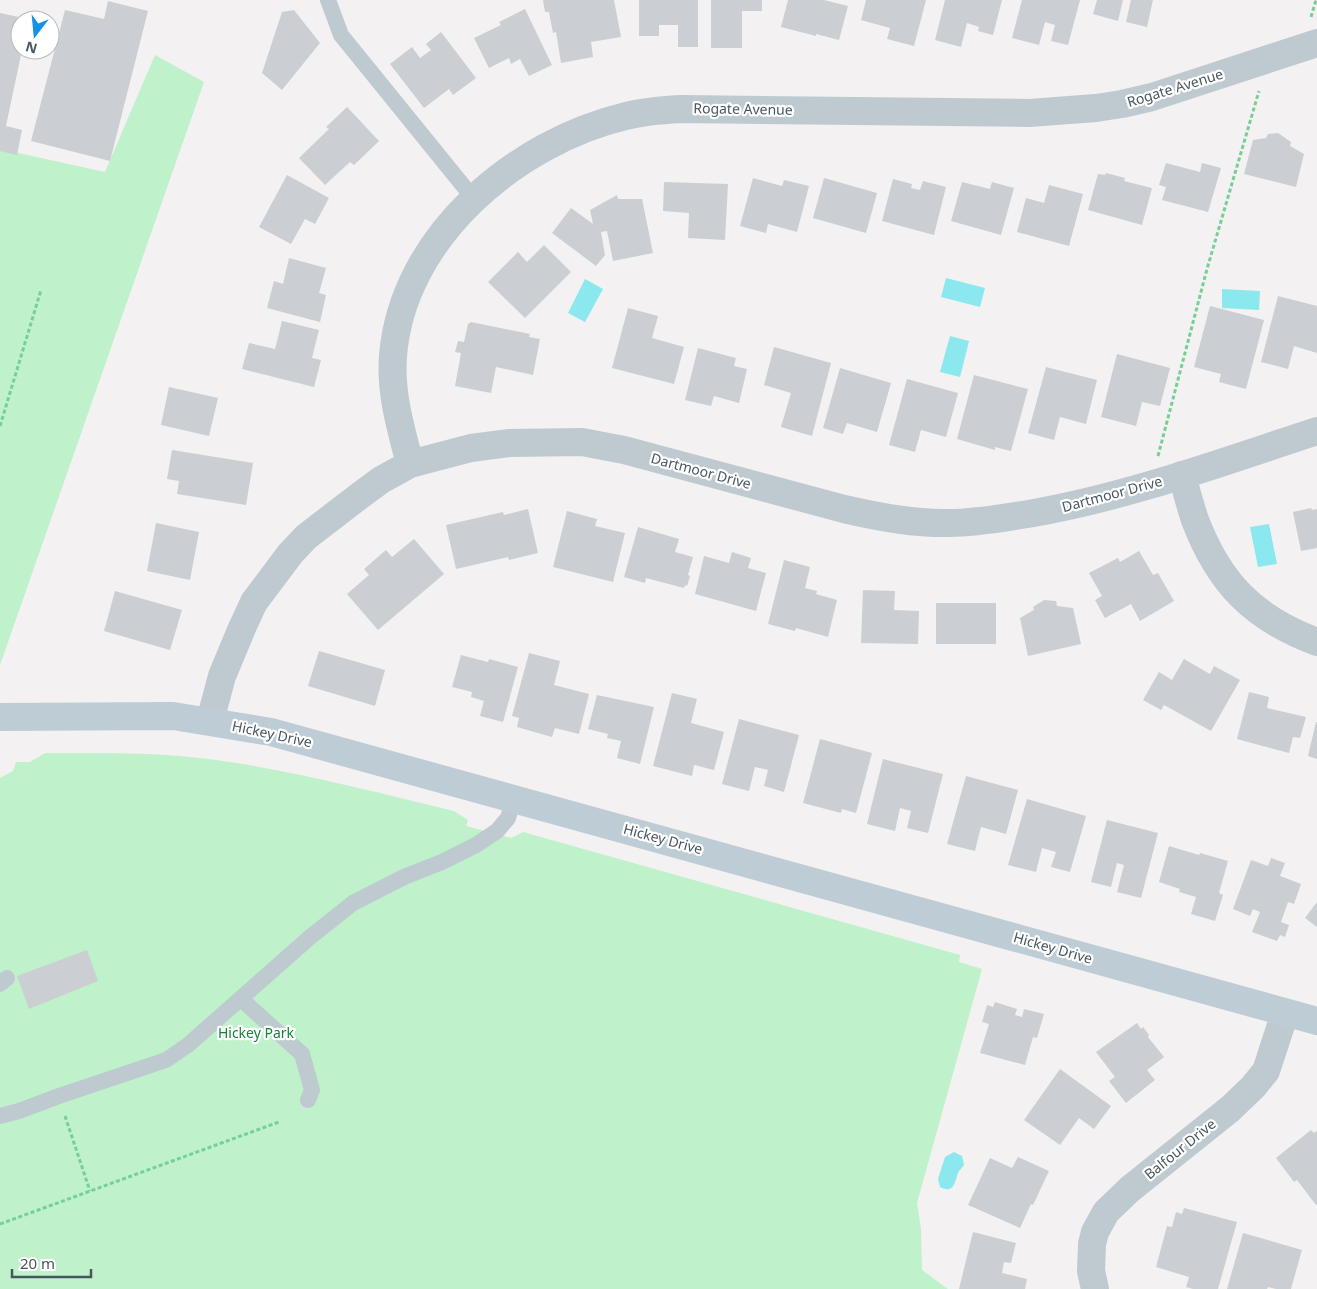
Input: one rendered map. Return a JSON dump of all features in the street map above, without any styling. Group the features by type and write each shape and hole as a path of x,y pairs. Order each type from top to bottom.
{"street":[{"name":"Rogate Avenue","path":"410,464 395,402 393,356 402,311 414,278 441,234 474,198 504,174 540,151 572,135 601,123 626,116 653,111 682,109 1029,113 1122,104 1152,97 1314,32"},
{"name":"Dartmoor Drive","path":"210,721 222,676 254,602 290,554 306,537 358,496 381,480 410,464 471,448 510,443 582,442 624,450 844,509 904,520 948,523 988,520 1078,505 1182,476 1317,431"},
{"path":"1182,476 1194,517 1206,547 1225,578 1251,606 1279,625 1317,642"},
{"name":"Hickey Drive","path":"0,717 173,716 210,721 297,738 1317,1021"},
{"name":"Balfour Drive","path":"1095,1289 1091,1270 1092,1244 1095,1232 1106,1212 1130,1189 1230,1109 1254,1087 1269,1064 1285,1012"}],"lane":[{"path":"328,0 341,35 474,198"},
{"path":"0,1116 166,1060 188,1045 309,938 353,903 404,877 476,845 498,831 508,818 514,798"},
{"path":"241,999 302,1054 312,1090 308,1100"}],"path":[{"path":"1314,32 1316,0"},
{"path":"1157,458 1207,269 1256,100"},
{"path":"0,426 41,290"},
{"path":"0,1224 279,1122"},
{"path":"70,1133 90,1191"}],"green space":[{"path":"155,55 204,82 0,665 0,149 105,172"},
{"name":"Hickey Park","path":"45,753 195,757 335,782 454,811 468,820 466,826 511,838 523,832 960,955 959,962 982,969 917,1203 921,1229 922,1270 948,1289 0,1289 0,778 13,771 16,762 30,762"}],"water":[{"path":"946,278 985,288 980,307 941,297"},
{"path":"585,279 603,289 585,322 568,313"},
{"path":"1222,289 1260,291 1259,310 1222,308"},
{"path":"950,336 969,341 960,377 940,372"},
{"path":"1269,524 1277,564 1258,567 1250,527"},
{"path":"954,1152 962,1156 964,1165 958,1173 952,1188 944,1189 940,1187 938,1179 945,1157"}],"building":[{"path":"543,0 614,0 621,37 591,42 593,57 561,63 556,32 553,33 549,12 545,12"},
{"path":"639,0 698,0 698,47 678,47 678,25 659,25 659,36 639,36"},
{"path":"711,0 762,0 762,11 742,11 742,48 711,48"},
{"path":"788,0 824,0 848,6 839,40 781,27"},
{"path":"866,0 926,0 914,46 887,39 890,28 861,20"},
{"path":"945,0 1002,0 993,35 978,31 979,27 967,23 961,47 935,40"},
{"path":"1022,0 1080,0 1068,45 1051,41 1055,25 1045,22 1039,45 1012,38"},
{"path":"1097,0 1123,0 1118,21 1093,14"},
{"path":"1131,0 1153,0 1147,27 1126,22"},
{"path":"108,1 148,11 110,161 31,141 52,60 60,60 60,29 65,10 104,19"},
{"path":"525,9 552,65 529,76 520,59 511,64 509,58 489,68 474,38 501,25 499,22"},
{"path":"294,10 320,43 282,90 262,73 282,12"},
{"path":"0,13 10,15 10,60 20,60 6,126 22,130 17,155 0,151"},
{"path":"441,32 476,78 453,95 449,89 424,108 390,64 412,47 420,58 431,50 426,44"},
{"path":"347,107 379,141 354,165 350,162 325,185 299,158 329,129 326,127"},
{"path":"1278,133 1291,142 1290,146 1304,154 1296,187 1244,174 1253,140 1266,138 1268,134"},
{"path":"1166,163 1200,172 1202,163 1221,168 1208,212 1162,200 1166,187 1159,185"},
{"path":"1106,173 1125,178 1124,181 1152,188 1142,225 1088,210 1098,174 1105,175"},
{"path":"287,175 329,198 315,224 305,219 291,244 259,227"},
{"path":"753,178 782,186 784,180 809,186 797,232 768,224 766,233 740,226"},
{"path":"824,178 877,193 866,233 813,218"},
{"path":"893,179 912,184 911,188 920,190 923,181 946,187 934,235 882,221"},
{"path":"664,182 728,184 725,240 688,238 689,213 663,211"},
{"path":"962,182 990,189 992,182 1014,188 1001,235 951,221"},
{"path":"1049,185 1083,194 1069,246 1017,232 1026,198 1044,203"},
{"path":"617,195 618,199 642,199 653,253 613,261 607,231 601,232 605,255 596,266 552,233 571,208 593,224 590,210"},
{"path":"544,245 571,272 525,318 488,282 518,252 527,262"},
{"path":"289,258 326,268 319,293 326,295 320,322 267,308 274,281 283,284"},
{"path":"1278,296 1317,306 1317,353 1294,346 1288,369 1261,362"},
{"path":"1210,306 1264,320 1246,389 1219,382 1221,374 1194,367"},
{"path":"628,308 658,316 652,338 684,347 674,384 612,368"},
{"path":"282,321 319,330 312,358 321,360 314,387 242,369 249,343 275,349"},
{"path":"471,322 530,334 529,337 540,339 533,375 496,367 491,393 455,386 461,353 455,352 458,341 464,342 468,324"},
{"path":"774,347 831,363 812,436 781,427 791,393 764,385"},
{"path":"698,348 736,358 734,366 747,369 739,403 714,396 711,406 685,400"},
{"path":"1117,354 1170,368 1160,406 1142,402 1136,426 1101,417"},
{"path":"1046,367 1097,380 1086,424 1060,417 1054,440 1028,433"},
{"path":"840,368 891,383 877,432 847,423 843,434 823,428"},
{"path":"974,375 1028,389 1011,451 995,447 995,450 957,439"},
{"path":"907,379 958,393 946,437 921,430 915,452 889,445"},
{"path":"169,387 218,398 209,436 161,425"},
{"path":"172,450 253,463 246,505 177,494 179,481 167,479"},
{"path":"1311,508 1312,510 1317,509 1317,548 1301,551 1293,512"},
{"path":"528,509 538,553 509,560 508,557 456,569 446,525 503,512 504,515"},
{"path":"567,511 597,519 595,526 625,533 613,582 553,567"},
{"path":"156,523 199,532 190,580 147,571"},
{"path":"638,527 679,539 675,552 693,557 687,586 685,585 684,588 646,578 645,583 624,577"},
{"path":"414,539 444,574 378,630 347,594 369,575 364,569 386,550 392,557"},
{"path":"1139,551 1153,575 1158,573 1174,601 1140,621 1131,604 1105,618 1095,600 1102,596 1089,573 1118,558 1120,562"},
{"path":"732,552 751,558 748,568 766,573 756,611 695,594 704,556 729,563"},
{"path":"784,560 810,567 805,588 817,591 816,594 837,600 828,637 796,628 795,631 768,624"},
{"path":"863,590 895,591 894,610 919,611 918,644 861,643"},
{"path":"115,591 182,610 170,650 104,631"},
{"path":"1044,600 1056,601 1057,606 1073,608 1081,644 1028,656 1020,618 1034,610 1033,607"},
{"path":"936,603 996,603 996,644 936,644"},
{"path":"319,651 385,670 375,706 308,686"},
{"path":"529,653 560,661 554,685 589,694 579,734 555,728 552,737 517,727 519,718 512,716"},
{"path":"461,655 488,662 489,659 518,667 503,722 480,716 484,701 471,697 472,692 452,687"},
{"path":"1184,659 1210,674 1214,666 1240,680 1211,731 1164,705 1161,710 1143,700 1159,672 1172,680"},
{"path":"1249,692 1269,697 1267,708 1306,717 1300,738 1293,737 1289,753 1237,739"},
{"path":"672,693 697,699 691,723 724,732 714,770 694,765 692,776 653,766"},
{"path":"597,695 654,707 640,764 617,758 621,741 607,738 608,734 588,729"},
{"path":"739,719 799,735 784,792 764,786 768,770 755,767 749,791 722,784"},
{"path":"1317,722 1317,759 1308,756"},
{"path":"820,739 872,753 856,813 842,809 841,813 803,803"},
{"path":"883,759 943,774 928,833 907,828 911,811 900,808 895,831 867,824"},
{"path":"966,776 1018,790 1006,834 981,827 975,851 947,844"},
{"path":"1027,799 1086,816 1070,872 1051,867 1056,852 1042,848 1036,872 1008,865"},
{"path":"1107,820 1158,833 1141,898 1117,892 1124,865 1117,863 1111,887 1091,882"},
{"path":"1169,846 1228,861 1219,893 1223,895 1215,921 1191,914 1196,897 1179,892 1180,889 1159,882"},
{"path":"1271,858 1285,863 1280,876 1301,884 1294,904 1288,902 1281,922 1289,925 1285,937 1280,935 1277,941 1252,932 1260,912 1253,909 1250,916 1233,909 1251,860 1268,866"},
{"path":"1317,902 1317,927 1305,918"},
{"path":"87,950 98,981 29,1009 17,976"},
{"path":"995,1002 1017,1009 1015,1015 1022,1017 1024,1009 1044,1014 1037,1038 1033,1037 1025,1065 980,1053 989,1024 982,1022 987,1005 993,1007"},
{"path":"1137,1023 1141,1029 1143,1027 1149,1035 1148,1037 1164,1057 1147,1070 1155,1080 1126,1103 1109,1081 1115,1077 1096,1052"},
{"path":"1060,1069 1111,1106 1094,1129 1079,1118 1060,1145 1024,1120"},
{"path":"1311,1130 1314,1133 1317,1131 1316,1205 1297,1180 1294,1182 1276,1158"},
{"path":"1018,1157 1049,1171 1020,1228 968,1205 990,1158 1012,1168"},
{"path":"1184,1208 1237,1222 1218,1289 1193,1289 1186,1287 1189,1277 1156,1267 1167,1226 1172,1227 1176,1212 1182,1214"},
{"path":"973,1232 1016,1243 1011,1263 1004,1262 1002,1273 1027,1279 1025,1289 959,1289"},
{"path":"1243,1233 1302,1250 1291,1289 1268,1287 1267,1289 1227,1289"}]}
